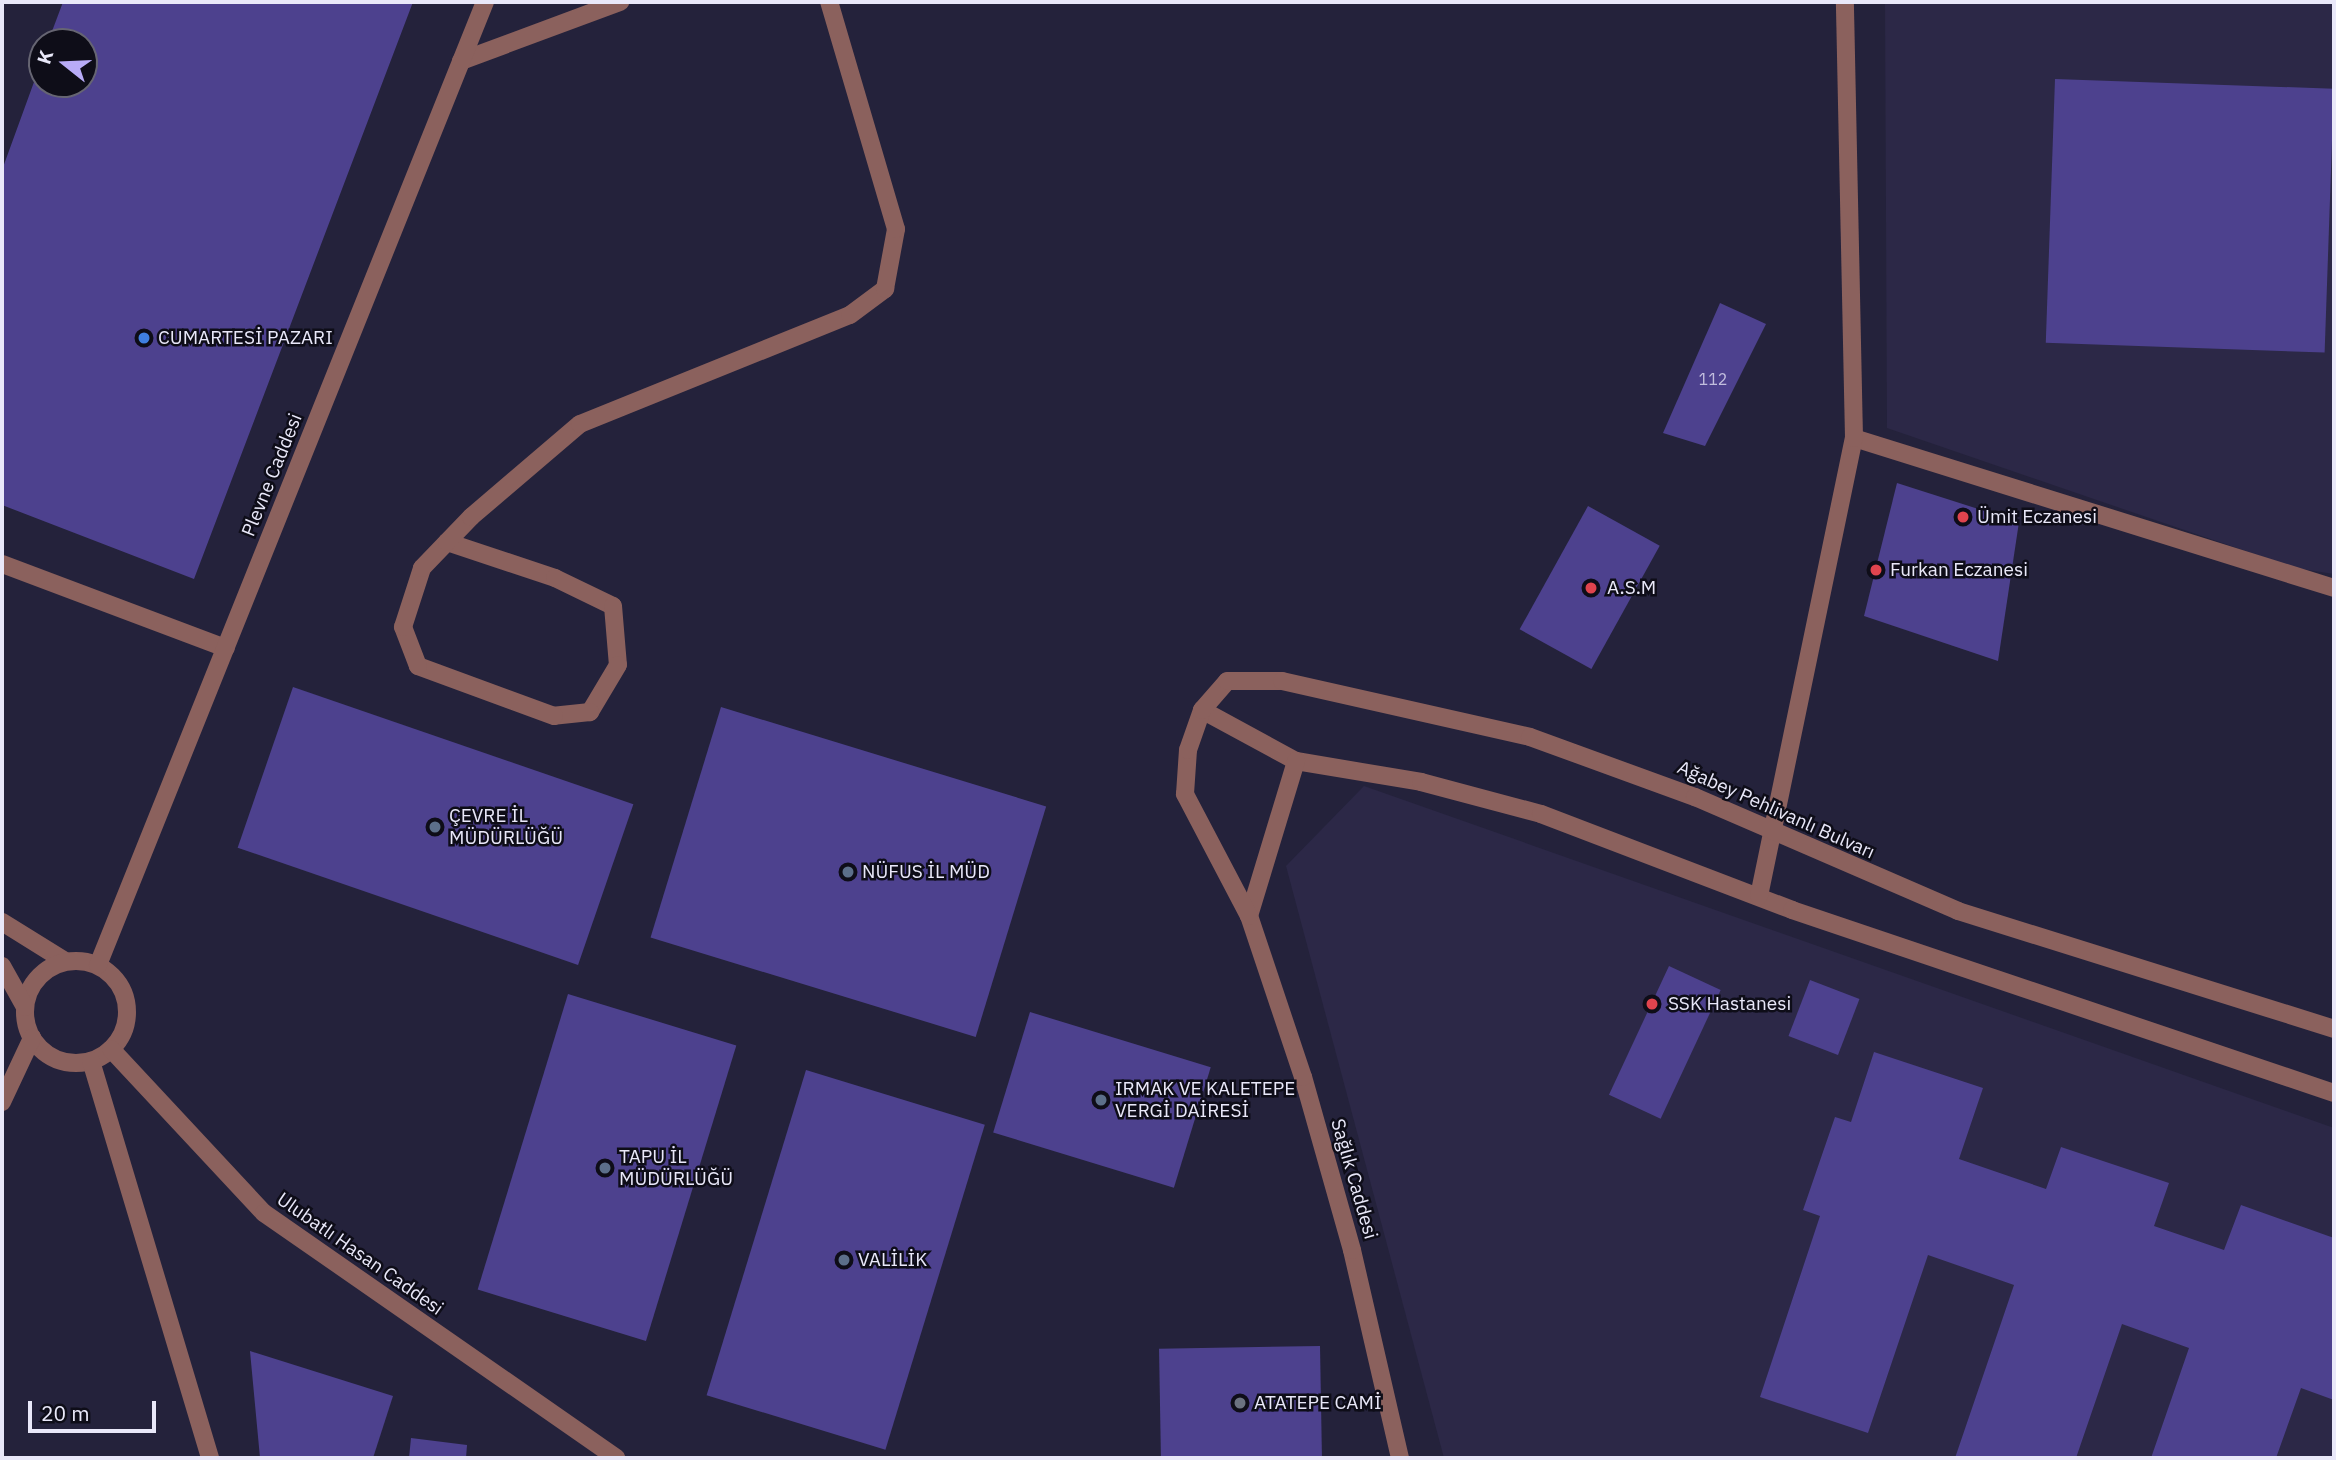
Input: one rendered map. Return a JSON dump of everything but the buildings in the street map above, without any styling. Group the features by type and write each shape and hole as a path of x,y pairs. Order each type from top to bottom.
{"street":[{"name":"Plevne Caddesi","path":"98,965 485,2"},
{"path":"461,61 620,2"},
{"path":"447,542 555,578 613,606 618,665 590,712 554,716 418,666 403,627 422,568 447,542 580,424 850,315 885,289 896,229 829,2"},
{"path":"1759,897 1854,438 1845,2"},
{"path":"1854,438 2334,588"},
{"path":"2,564 226,648"},
{"name":"Ağabey Pehlivanlı Bulvarı","path":"1202,710 1227,681 1282,681 1530,737 1647,778 1958,911 2334,1029"},
{"path":"1202,710 1296,761 1421,782 1541,814 1759,897 2334,1093"},
{"name":"Sağlık Caddesi","path":"1202,710 1188,750 1185,794 1250,916 1349,1236 1400,1458"},
{"path":"1250,916 1296,761"},
{"path":"2,922 65,961 98,965 123,989 127,1006 126,1024 111,1049 92,1061 58,1060 32,1038 25,1007 2,966"},
{"path":"25,1007 37,977 65,961"},
{"path":"2,1102 32,1038"},
{"name":"Ulubatlı Hasan Caddesi","path":"111,1049 264,1213 616,1458"},
{"path":"92,1061 210,1458"}],"shaded area":[{"path":"1885,2 2334,2 2334,574 2295,568 1887,428"},
{"name":"SSK Hastanesi","path":"1364,786 2334,1128 2334,1458 1444,1458 1286,866"}],"place":[{"name":"CUMARTESİ PAZARI","path":"144,338"},
{"name":"Ümit Eczanesi","path":"1963,517"},
{"name":"Furkan Eczanesi","path":"1876,570"},
{"name":"A.S.M","path":"1591,588"},
{"name":"ÇEVRE İL MÜDÜRLÜĞÜ","path":"435,827"},
{"name":"NÜFUS İL MÜD","path":"848,872"},
{"name":"SSK Hastanesi","path":"1652,1004"},
{"name":"IRMAK VE KALETEPE VERGİ DAİRESİ","path":"1101,1100"},
{"name":"TAPU İL MÜDÜRLÜĞÜ","path":"605,1168"},
{"name":"VALİLİK","path":"844,1260"},
{"name":"ATATEPE CAMİ","path":"1240,1403"}]}
